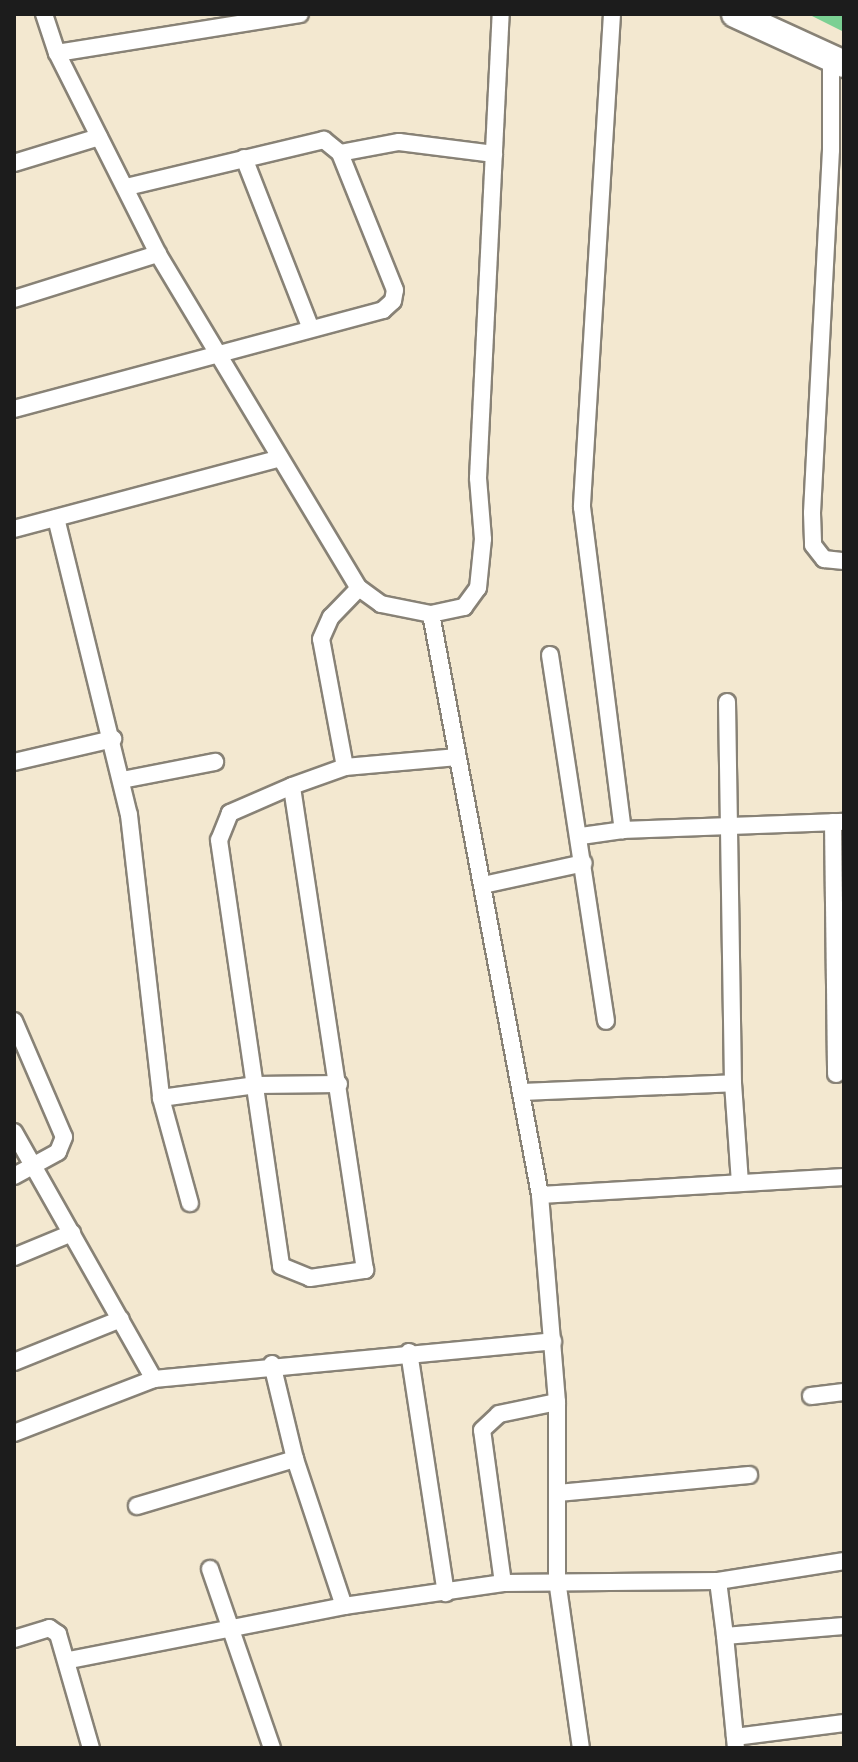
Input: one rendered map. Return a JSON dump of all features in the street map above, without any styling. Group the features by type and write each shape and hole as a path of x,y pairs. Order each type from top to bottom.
{"main road":[{"path":"735,14 840,57"},
{"path":"771,14 840,57"}],"street":[{"path":"44,14 57,53 158,254 359,588 381,604 431,614 464,607 478,588 483,539 478,478 501,14"},
{"path":"57,53 300,14"},
{"path":"612,14 582,507 623,830"},
{"path":"840,57 831,150 812,513 813,545 824,559 844,561"},
{"path":"14,163 99,137"},
{"path":"14,409 310,326 383,310 395,290 340,153 324,140 126,187"},
{"path":"340,153 399,142 494,154"},
{"path":"244,158 310,326"},
{"path":"14,299 158,254"},
{"path":"14,529 280,458"},
{"path":"56,518 122,780 161,1098 190,1203"},
{"path":"345,767 321,639 331,617 359,588"},
{"path":"431,614 540,1195 557,1402 557,1580 581,1748"},
{"path":"550,655 581,836 606,1021"},
{"path":"727,702 733,1083 740,1182"},
{"path":"14,762 113,739"},
{"path":"292,786 365,1270 310,1278 281,1266 219,840 230,813 292,786 345,767 458,757"},
{"path":"122,780 215,762"},
{"path":"581,836 623,830 838,822 836,1074"},
{"path":"483,885 584,863"},
{"path":"14,1021 64,1137 58,1152 33,1169 14,1176"},
{"path":"522,1092 733,1083"},
{"path":"161,1098 256,1085 339,1084"},
{"path":"14,1132 154,1379"},
{"path":"540,1195 844,1177"},
{"path":"14,1257 72,1233"},
{"path":"14,1362 121,1319"},
{"path":"14,1433 154,1379 272,1364 553,1341"},
{"path":"409,1352 446,1593"},
{"path":"272,1364 295,1459 344,1606"},
{"path":"811,1396 844,1392"},
{"path":"503,1583 482,1430 499,1414 557,1402"},
{"path":"137,1506 295,1459"},
{"path":"558,1493 749,1475"},
{"path":"69,1660 344,1606 503,1583 557,1580 718,1581 844,1561"},
{"path":"210,1569 233,1627 272,1748"},
{"path":"718,1581 736,1742 844,1723"},
{"path":"725,1636 844,1626"},
{"path":"14,1639 49,1628 58,1634 69,1660 91,1748"}],"green space":[{"path":"808,14 844,14 844,32"}]}
